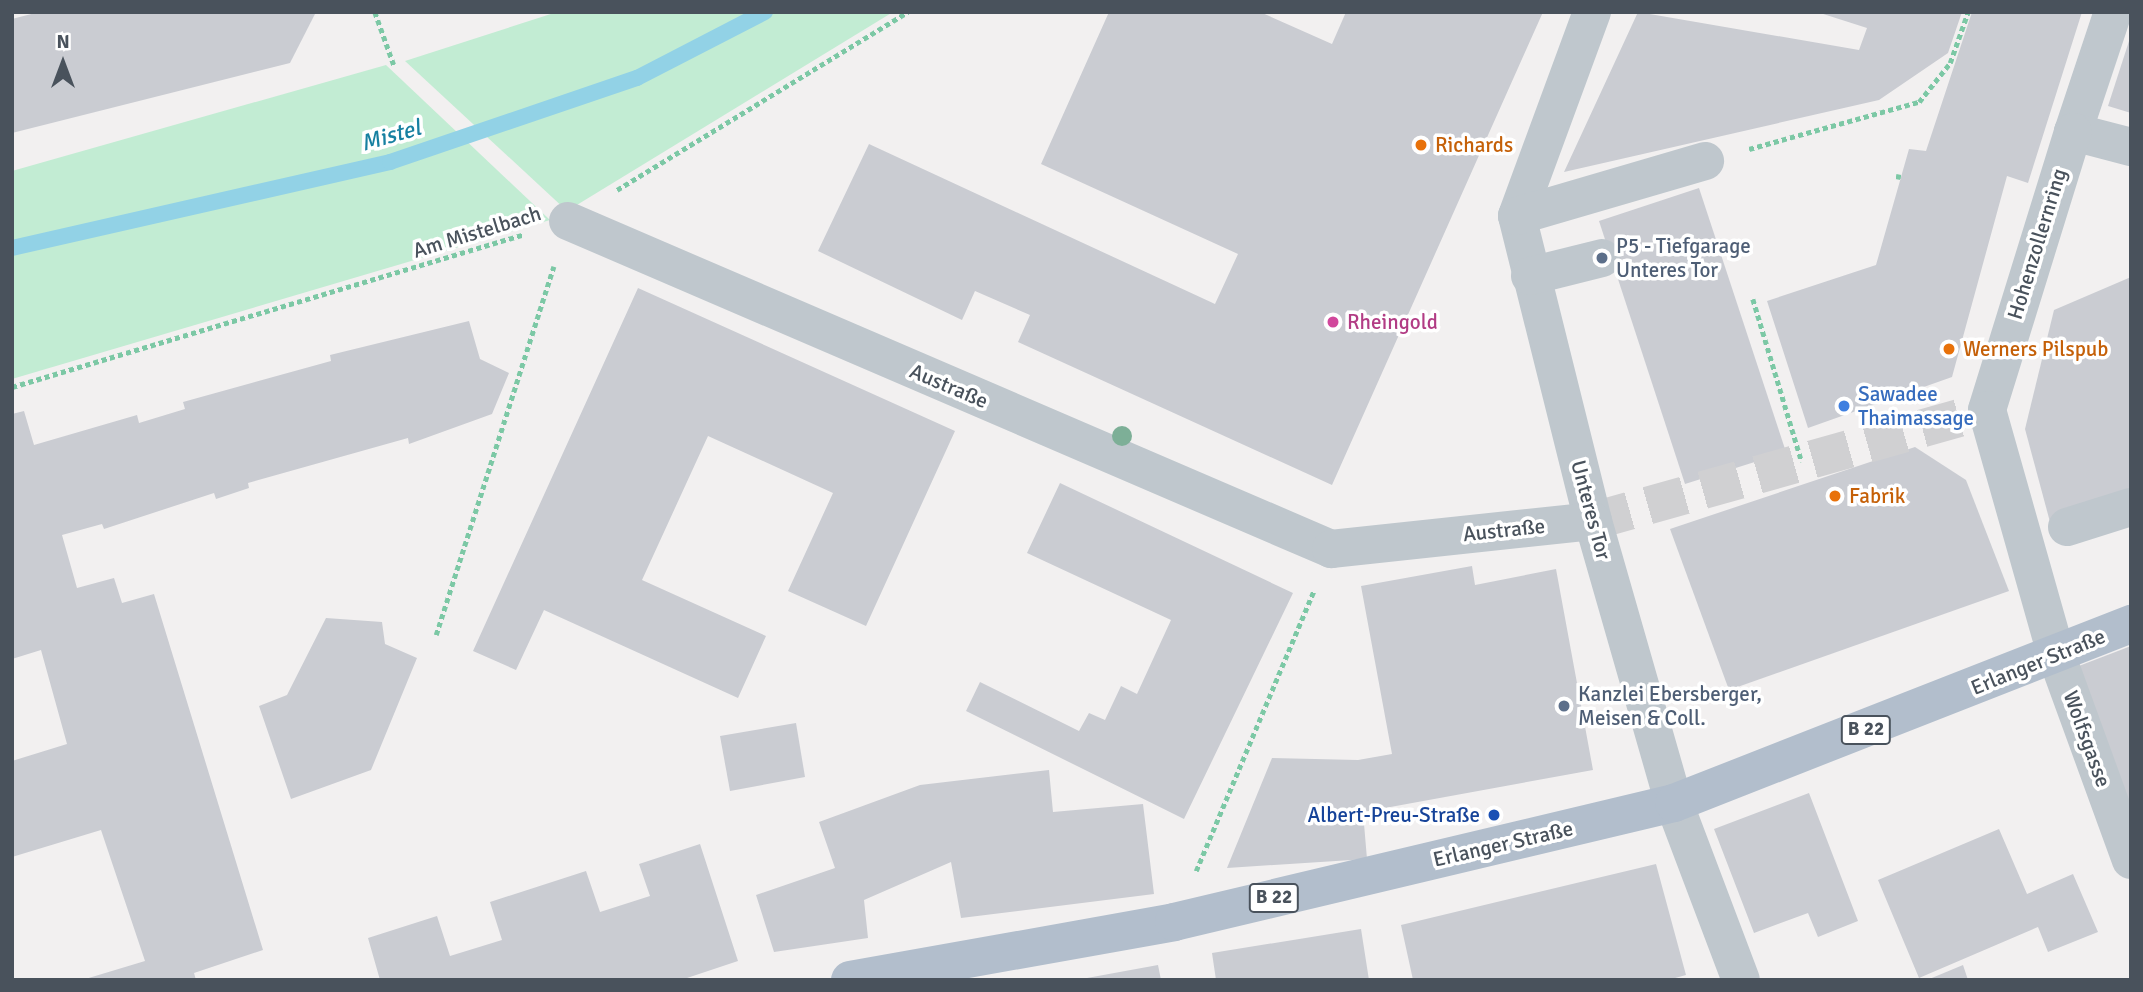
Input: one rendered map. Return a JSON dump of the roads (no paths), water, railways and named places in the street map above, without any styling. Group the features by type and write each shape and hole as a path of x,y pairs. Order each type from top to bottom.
{"main road":[{"name":"Erlanger Straße","path":"863,978 1174,922 1675,803 2057,657 2131,624"}],"street":[{"path":"1517,216 1592,12"},
{"name":"Hohenzollernring","path":"2057,657 1987,410 2113,12"},
{"path":"2073,132 2131,147"},
{"path":"1517,216 1705,161"},
{"name":"Unteres Tor","path":"1517,216 1593,521 1675,803"},
{"name":"Austraße","path":"568,221 1331,549 1593,521"},
{"path":"1530,276 1602,258"},
{"path":"2067,527 2131,507"},
{"name":"Wolfsgasse","path":"2057,657 2131,860"},
{"path":"1675,803 1741,980"}],"waterway":[{"name":"Mistel","path":"12,248 390,162 637,78 765,12"}],"tunnel":[{"path":"1593,521 1987,410"}],"place":[{"name":"Richards","path":"1421,145"},
{"name":"P5 - Tiefgarage Unteres Tor","path":"1602,258"},
{"name":"Rheingold","path":"1333,322"},
{"name":"Werners Pilspub","path":"1949,349"},
{"name":"Sawadee Thaimassage","path":"1844,406"},
{"name":"Fabrik","path":"1835,496"},
{"name":"Kanzlei Ebersberger, Meisen & Coll.","path":"1564,706"},
{"name":"Albert-Preu-Straße","path":"1494,815"}]}
